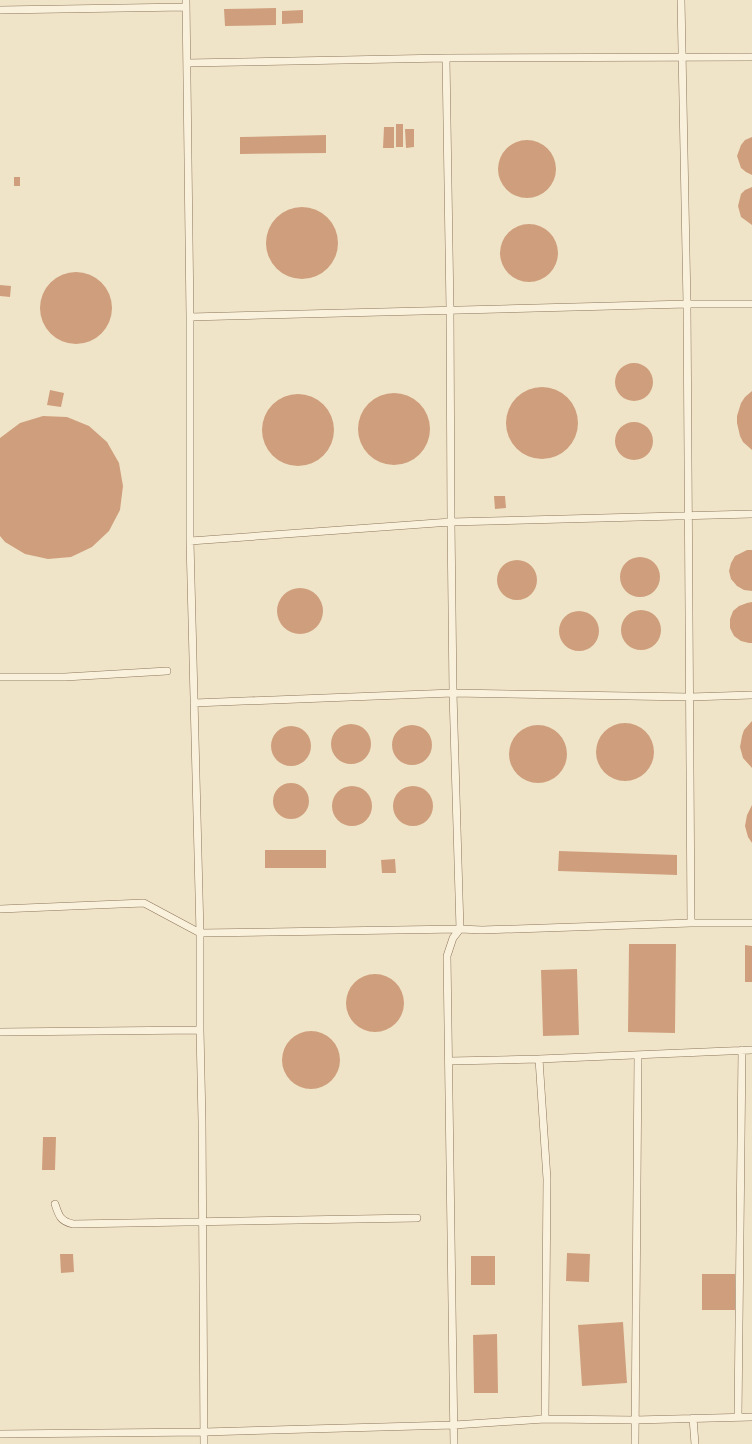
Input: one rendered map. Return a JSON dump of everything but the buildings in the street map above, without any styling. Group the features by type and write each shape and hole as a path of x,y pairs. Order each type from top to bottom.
{"lane":[{"path":"681,0 688,304 691,923"},
{"path":"0,10 186,3 188,63 190,317 190,541 200,933 204,1444"},
{"path":"188,63 446,58 752,57"},
{"path":"446,58 450,310 451,522 460,929 453,938 447,956 450,1061 454,1444"},
{"path":"190,317 688,304 752,304"},
{"path":"190,541 451,522 752,514"},
{"path":"0,677 65,677 167,671"},
{"path":"194,703 454,693 690,697 752,694"},
{"path":"0,909 144,903 200,933 460,929 482,930 691,923 752,923"},
{"path":"0,1032 200,1030"},
{"path":"738,1417 742,1050"},
{"path":"450,1061 539,1059 752,1050"},
{"path":"635,1444 638,1055"},
{"path":"539,1059 547,1179 545,1419"},
{"path":"55,1204 60,1218 73,1224 417,1218"},
{"path":"0,1434 204,1432 454,1425 545,1419 635,1420 752,1417"},
{"path":"693,1418 694,1444"}]}
